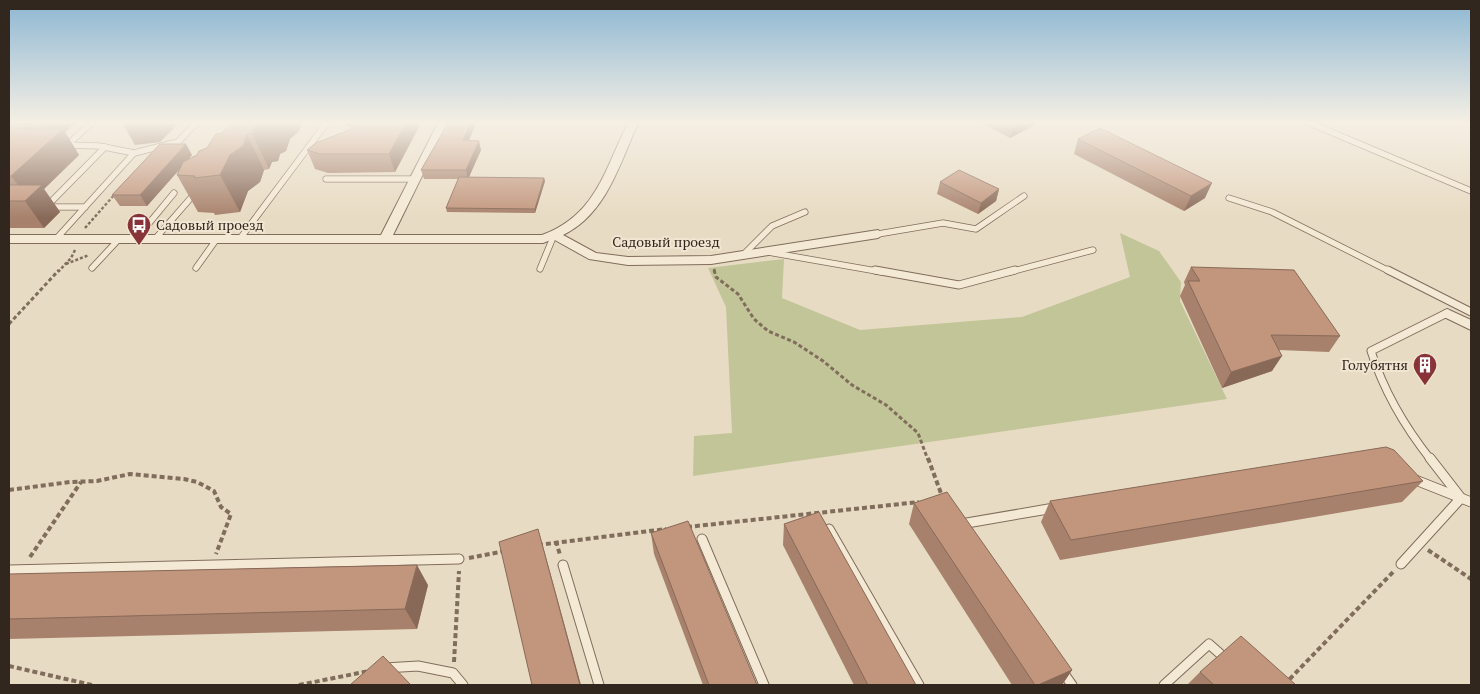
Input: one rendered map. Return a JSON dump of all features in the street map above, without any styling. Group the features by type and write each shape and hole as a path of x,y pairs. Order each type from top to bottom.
{"street":[{"path":"385,240 401,217 428,153"},
{"path":"9,239 530,240 554,235 585,215 595,201 618,153"},
{"name":"Садовый проезд","path":"554,235 593,256 628,261 711,260 878,234"},
{"path":"1447,313 1471,326"}],"lane":[{"path":"46,207 98,153"},
{"path":"56,239 134,153"},
{"path":"239,240 304,153"},
{"path":"1382,153 1471,191"},
{"path":"326,179 416,178"},
{"path":"155,239 199,189"},
{"path":"136,239 174,194"},
{"path":"878,234 943,223 976,229 1024,196"},
{"path":"1229,198 1272,212 1471,312"},
{"path":"36,207 85,207"},
{"path":"743,256 772,226 805,212"},
{"path":"540,269 554,235"},
{"path":"92,268 119,239"},
{"path":"196,268 216,240"},
{"path":"767,252 959,285 1093,250"},
{"path":"1447,313 1371,351 1378,376 1395,413 1461,498"},
{"path":"1407,477 1471,502"},
{"path":"1401,564 1461,498"},
{"path":"966,531 960,523 1058,508"},
{"path":"829,529 919,685"},
{"path":"702,539 764,685"},
{"path":"9,570 459,560"},
{"path":"564,565 599,685"},
{"path":"1164,685 1209,644 1236,668"},
{"path":"1055,661 1072,685"},
{"path":"380,671 418,666 453,673 463,685"}],"path":[{"path":"87,224 116,193"},
{"path":"9,324 71,258 77,246"},
{"path":"711,260 716,277 738,294 754,319 768,331 794,342 823,361 852,385 886,405 918,433 943,499 934,500"},
{"path":"9,490 81,481 97,481 130,474 197,482 214,491 220,507 231,514 211,566"},
{"path":"21,570 81,481"},
{"path":"678,528 924,501"},
{"path":"536,545 669,529"},
{"path":"1419,544 1471,579"},
{"path":"453,673 459,560 508,550"},
{"path":"1284,685 1401,564"},
{"path":"9,666 92,685"},
{"path":"299,685 380,671"}],"green space":[{"path":"1120,233 1159,251 1181,282 1180,301 1227,399 693,476 694,436 732,433 726,307 708,268 784,259 782,298 860,330 1022,317 1130,277"}],"building":[{"path":"9,153 36,153 11,176 9,176"},
{"path":"151,153 178,153 140,195 112,195"},
{"path":"198,153 232,153 220,175 194,178 195,176 177,175 183,162"},
{"path":"318,153 389,153 389,154"},
{"path":"431,153 473,153 466,170 421,170"},
{"path":"1107,153 1152,153 1212,183 1191,196"},
{"path":"959,170 999,189 981,203 940,182"},
{"path":"459,177 544,178 535,209 446,208"},
{"path":"9,185 42,185 25,201 9,201"},
{"path":"1191,267 1294,270 1340,336 1271,335 1282,356 1231,372 1188,281 1200,281"},
{"path":"1386,447 1394,450 1423,481 1071,540 1050,501"},
{"path":"947,492 1072,670 1035,685 914,503"},
{"path":"819,512 916,685 868,685 784,524"},
{"path":"688,521 757,685 709,685 651,533"},
{"path":"538,529 580,685 532,685 499,542"},
{"path":"417,565 405,609 9,619 9,574"},
{"path":"1241,636 1296,685 1214,685 1200,672"},
{"path":"383,656 411,685 350,685"}],"place":[{"name":"Садовый проезд","path":"139,246"},
{"name":"Голубятня","path":"1425,386"}]}
